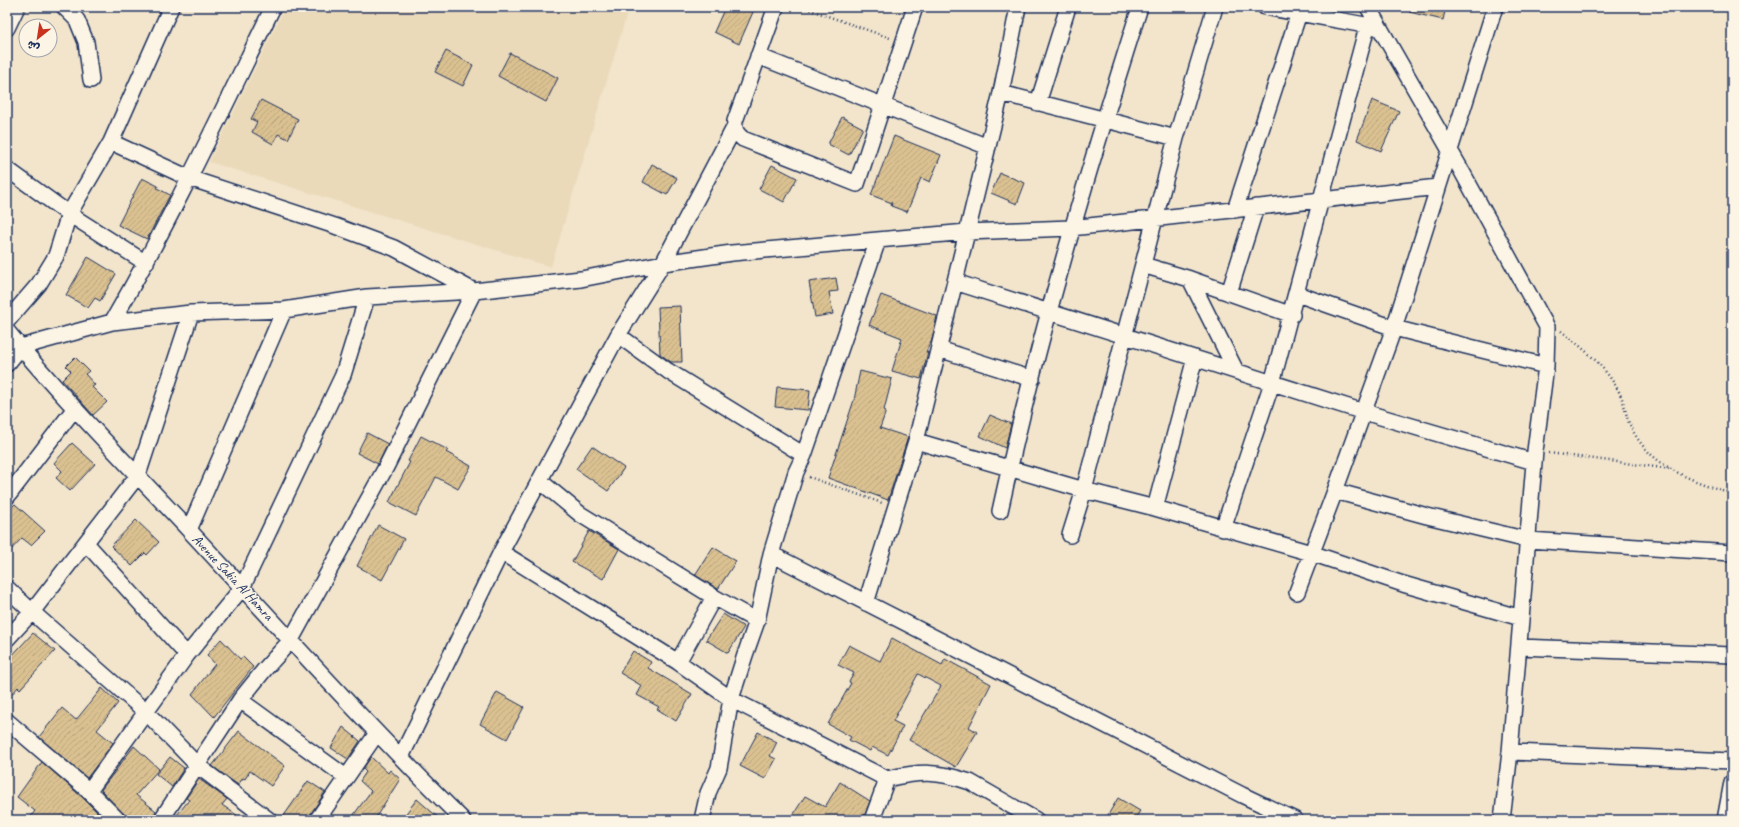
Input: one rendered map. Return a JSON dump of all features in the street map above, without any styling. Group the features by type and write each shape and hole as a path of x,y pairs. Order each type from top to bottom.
{"street":[{"path":"7,28 17,7"},
{"path":"64,7 77,20 86,42 91,80"},
{"path":"7,321 39,284 56,256 69,214 111,142 171,7"},
{"path":"112,322 146,263 190,178 273,7"},
{"path":"776,7 734,121 736,133 743,139 857,184 915,7"},
{"path":"866,603 916,441 1001,93 1018,7"},
{"path":"1038,103 1068,7"},
{"path":"1000,511 1071,228 1140,7"},
{"path":"1070,535 1084,490 1176,138 1215,7"},
{"path":"1265,7 1374,27"},
{"path":"1368,7 1374,27 1449,149 1547,327 1546,366 1535,457 1510,752 1502,820"},
{"path":"1297,592 1394,328 1449,149 1495,7"},
{"path":"1235,210 1299,13"},
{"path":"1224,528 1272,383 1292,315 1322,200 1374,27"},
{"path":"758,56 988,147"},
{"path":"1001,93 1176,138"},
{"path":"401,757 501,552 618,335 663,263 734,128"},
{"path":"111,142 190,178 335,226 394,248 474,291"},
{"path":"7,169 69,214 146,263"},
{"path":"7,364 21,348 112,322 191,313 284,310 367,297 474,291 581,279 663,263 732,253 967,232 1071,228 1438,187"},
{"path":"1229,293 1256,207"},
{"path":"702,820 708,794 719,768 731,699 744,655 757,621 770,554 796,472 804,455 878,240"},
{"path":"1143,265 1190,279 1292,315"},
{"path":"1190,279 1236,371"},
{"path":"955,282 1364,412 1535,457"},
{"path":"161,820 198,766 240,700 291,640 386,467 474,291"},
{"path":"1297,294 1394,328 1546,366"},
{"path":"89,791 187,655 242,588 343,375 367,297"},
{"path":"189,530 284,310"},
{"path":"7,639 32,612 138,476 191,313"},
{"name":"Avenue Sakia Al Hamra","path":"7,331 75,408 377,733 463,820"},
{"path":"618,335 668,371 804,455"},
{"path":"939,349 1032,379"},
{"path":"1155,508 1195,358"},
{"path":"7,496 75,408"},
{"path":"916,441 1084,490 1155,508 1311,553 1403,584 1521,618"},
{"path":"540,481 580,514 714,597 757,621"},
{"path":"1335,491 1427,516 1528,540 1732,553"},
{"path":"86,544 187,655"},
{"path":"501,552 678,662 731,699 887,779 909,774 933,772 959,778 970,782 1036,820"},
{"path":"770,554 1242,795 1296,820"},
{"path":"7,588 32,612 146,712 198,766 269,820"},
{"path":"678,662 714,597"},
{"path":"1519,647 1732,655"},
{"path":"240,700 346,777"},
{"path":"7,721 89,791 118,820"},
{"path":"317,820 377,733"},
{"path":"1510,752 1732,761"},
{"path":"872,820 887,779"},
{"path":"1725,820 1732,782"}],"path":[{"path":"802,7 904,42"},
{"path":"1542,316 1583,348 1603,368 1619,391 1629,424 1644,446 1671,469 1691,479 1732,493"},
{"path":"1535,457 1671,469"},
{"path":"796,472 895,508"}],"shaded area":[{"path":"285,7 629,7 551,267 209,162"}],"building":[{"path":"725,7 743,7 753,12 739,44 714,32"},
{"path":"1409,7 1446,7 1443,20 1409,12"},
{"path":"446,51 473,65 463,86 435,72"},
{"path":"510,53 558,78 546,102 498,76"},
{"path":"261,100 298,119 288,139 278,134 273,144 252,132 257,122 251,119"},
{"path":"1372,100 1399,111 1381,151 1357,140"},
{"path":"842,117 863,128 849,155 828,144"},
{"path":"894,136 941,155 930,182 921,178 907,212 891,206 892,203 871,195"},
{"path":"652,164 677,178 667,195 643,182"},
{"path":"772,165 797,178 784,202 759,189"},
{"path":"1000,173 1025,183 1017,204 991,193"},
{"path":"142,178 158,186 157,188 170,195 147,239 118,225"},
{"path":"88,257 116,274 100,301 95,298 88,308 66,295"},
{"path":"836,278 838,291 829,292 833,314 815,317 809,282"},
{"path":"881,295 937,316 932,339 926,352 928,352 921,379 892,371 902,338 869,325"},
{"path":"680,306 682,362 671,362 660,354 658,307"},
{"path":"75,357 89,371 85,374 95,385 92,387 107,402 93,415 62,380 71,371 66,366"},
{"path":"860,371 892,379 884,410 886,411 880,428 908,437 888,500 828,478 854,400"},
{"path":"777,387 810,390 808,410 775,407"},
{"path":"990,415 1011,424 1005,448 980,436"},
{"path":"367,433 388,444 378,464 357,453"},
{"path":"421,436 448,450 446,452 471,466 458,489 436,477 416,516 389,502 410,462 408,461"},
{"path":"72,443 95,464 70,491 56,478 62,471 54,463"},
{"path":"592,446 624,468 608,491 576,469"},
{"path":"15,504 45,531 31,545 22,538 7,554 7,512"},
{"path":"136,520 159,542 147,555 145,553 132,566 111,546"},
{"path":"378,525 404,539 382,580 357,566"},
{"path":"589,531 619,549 603,579 572,562"},
{"path":"713,547 736,561 718,589 695,575"},
{"path":"723,614 744,627 728,653 706,640"},
{"path":"33,633 55,651 20,689 18,687 7,700 7,661"},
{"path":"892,638 942,665 945,659 991,684 969,727 977,732 956,767 909,740 941,686 918,674 893,721 903,726 888,755 872,747 870,751 849,740 851,737 828,724 851,683 849,682 854,673 838,665 849,645 880,661"},
{"path":"221,639 240,659 243,657 253,667 214,717 192,694 215,664 207,655"},
{"path":"633,651 651,662 648,668 692,694 676,721 657,709 659,707 637,695 642,686 620,673"},
{"path":"102,688 118,703 97,730 113,743 87,778 39,737 62,708 76,720"},
{"path":"497,692 524,707 507,739 480,724"},
{"path":"343,727 360,741 348,759 331,748"},
{"path":"239,731 285,766 271,786 250,771 245,779 243,778 238,785 212,766"},
{"path":"758,732 777,742 770,756 776,759 765,779 740,766"},
{"path":"134,746 159,769 136,795 156,811 152,820 127,820 124,814 101,790"},
{"path":"170,757 184,768 172,787 156,774"},
{"path":"371,757 388,773 390,770 400,779 374,820 350,820 371,791 360,781 366,772 363,769"},
{"path":"42,762 83,798 105,820 28,820 35,811 17,797"},
{"path":"199,779 227,799 222,805 244,820 173,820 189,800 186,798"},
{"path":"308,781 325,792 308,820 281,820"},
{"path":"840,782 870,801 863,820 790,820 805,796 825,807"},
{"path":"1118,798 1140,811 1134,820 1105,820"},
{"path":"417,799 441,820 401,820"}]}
